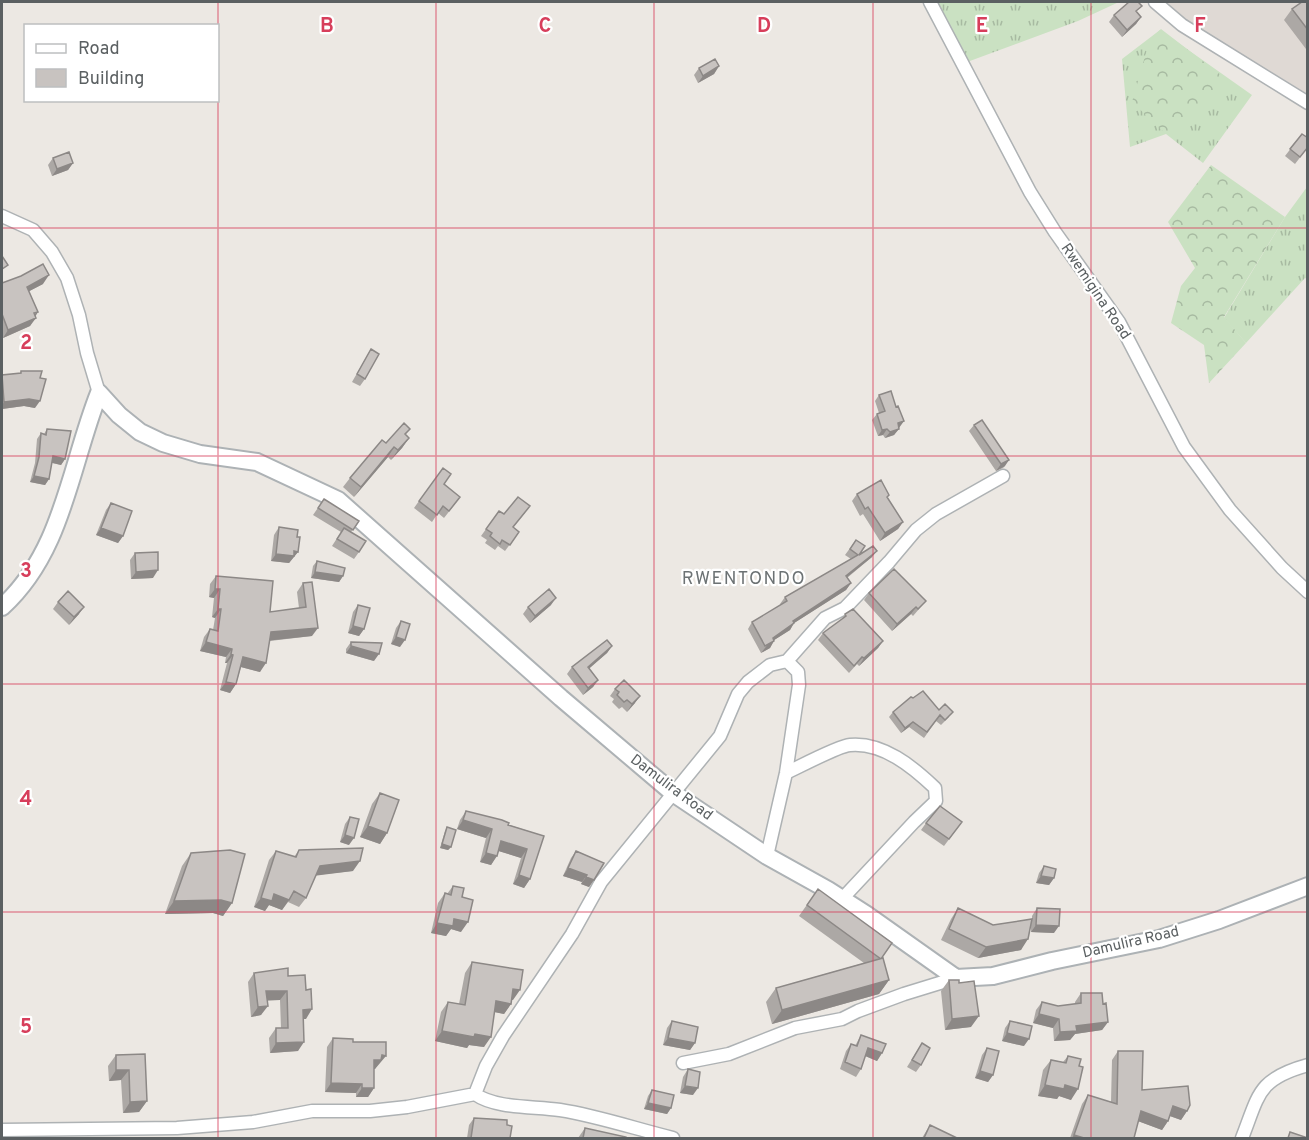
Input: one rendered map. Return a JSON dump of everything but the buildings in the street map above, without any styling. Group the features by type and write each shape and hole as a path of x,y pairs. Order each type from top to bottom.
{"street":[{"name":"Rwemigina Road","path":"930,2 1030,192 1119,322 1184,447 1230,510 1282,568 1308,592"},
{"path":"1155,2 1182,25 1308,103"},
{"path":"2,216 33,230 52,252 67,278 99,393 62,510 40,562 2,607"},
{"name":"Damulira Road","path":"99,393 119,416 140,432 163,443 200,454 257,462 338,500 552,690 673,793 767,856 842,899 956,978 993,976 1052,961 1159,939 1219,920 1308,886"},
{"path":"475,1094 486,1066 503,1036 572,934 601,882 720,736 735,701 748,682 770,665 787,661 825,618 845,608 916,530 936,514 1003,476"},
{"path":"767,856 786,773 799,685 798,672 787,661"},
{"path":"786,773 849,745 877,748 901,760 935,788 936,801 842,899"},
{"path":"683,1063 729,1054 795,1028 842,1018 904,994 956,978"},
{"path":"1242,1138 1258,1094 1266,1083 1284,1073 1308,1065"},
{"path":"2,1131 177,1128 253,1122 312,1112 370,1111 407,1107 475,1094"},
{"path":"475,1094 481,1099 495,1103 562,1110 673,1138"}],"shaded area":[{"path":"1160,2 1307,2 1307,106 1258,75"}],"green space":[{"path":"924,2 1119,2 1078,21 959,65"},
{"path":"1161,29 1230,82 1166,134 1132,102 1150,39"},
{"path":"1160,30 1252,95 1203,163 1166,134 1130,147 1122,59"},
{"path":"1211,165 1285,217 1224,317 1246,343 1209,383 1204,345 1171,323 1181,286 1195,268 1168,222"},
{"path":"1307,187 1307,279 1305,278 1246,343 1224,318 1285,217"}],"district":[{"name":"RWENTONDO","path":"744,579"}]}
